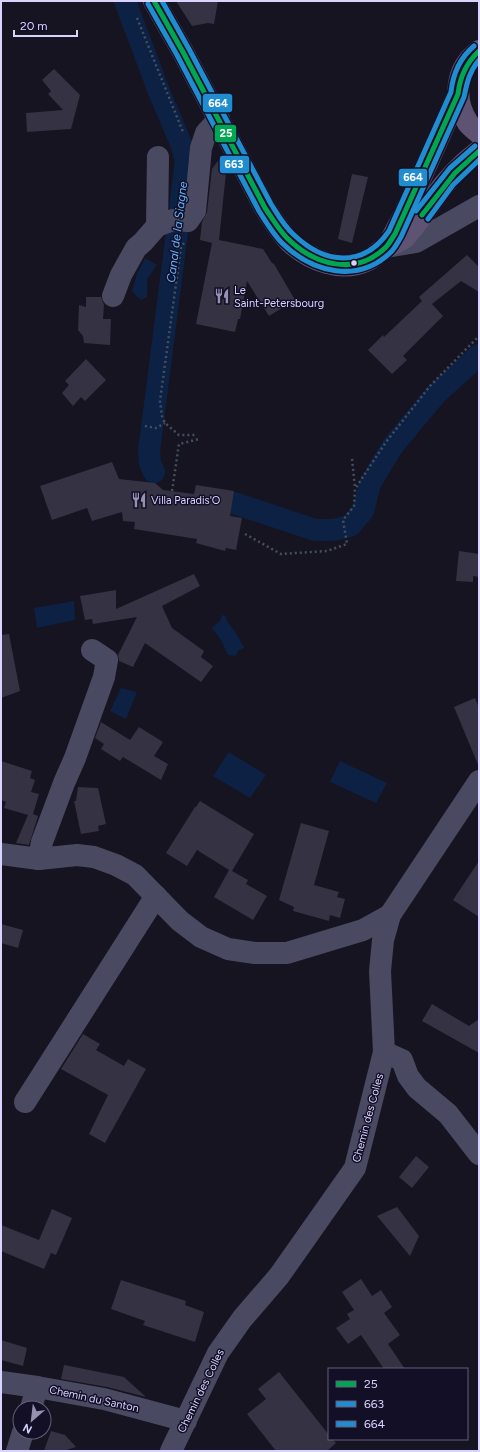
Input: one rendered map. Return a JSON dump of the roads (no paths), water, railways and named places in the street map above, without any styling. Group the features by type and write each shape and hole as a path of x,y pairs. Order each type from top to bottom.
{"main road":[{"path":"154,1 184,52 265,208 276,225 290,242 304,253 323,263 354,265 369,260 386,247 403,239 418,222 452,176 465,162 479,151"},
{"path":"479,51 469,60 463,71 459,82 458,94 461,110 468,123 479,133"},
{"path":"386,247 395,234 404,215 458,94"}],"street":[{"path":"113,296 121,275 136,248 143,242 195,211 201,148 206,133 219,119"},
{"path":"158,157 176,222"},
{"path":"386,247 416,242 479,206"},
{"path":"39,859 42,842 75,758 104,677 107,660 92,650"},
{"name":"Chemin des Colles","path":"182,1439 218,1353 242,1319 279,1276 355,1168 384,1052 380,971 383,940 390,915 479,781"},
{"path":"1,854 39,859 77,855 94,857 116,865 135,875 180,921 201,937 228,949 255,953 287,953 363,930 390,915"},
{"path":"25,1102 156,896"},
{"path":"384,1052 402,1060 408,1076 417,1088 448,1114 479,1154"},
{"name":"Chemin du Santon","path":"1,1382 104,1399 182,1439"},
{"path":"33,1400 37,1387"},
{"path":"18,1451 21,1440"}],"water":[{"path":"145,258 157,265 147,279 147,297 141,300 132,291 137,274"},
{"path":"74,601 75,620 37,628 34,608"},
{"path":"222,615 226,616 227,621 236,633 244,648 238,651 236,656 228,655 221,640 212,628 220,621"},
{"path":"121,688 137,692 126,719 110,711"},
{"path":"229,752 266,775 250,798 213,776"},
{"path":"340,761 387,783 376,803 330,782"}],"waterway":[{"name":"Canal de la Siagne","path":"125,1 158,89 182,146 186,162 149,451 150,463 154,472"},
{"name":"Canal de la Siagne","path":"234,503 315,530 333,530 350,526 363,511 370,484 392,447 436,394 479,355"}],"place":[{"name":"Le Saint-Petersbourg","path":"222,296"},
{"name":"Villa Paradis'O","path":"139,500"}]}
